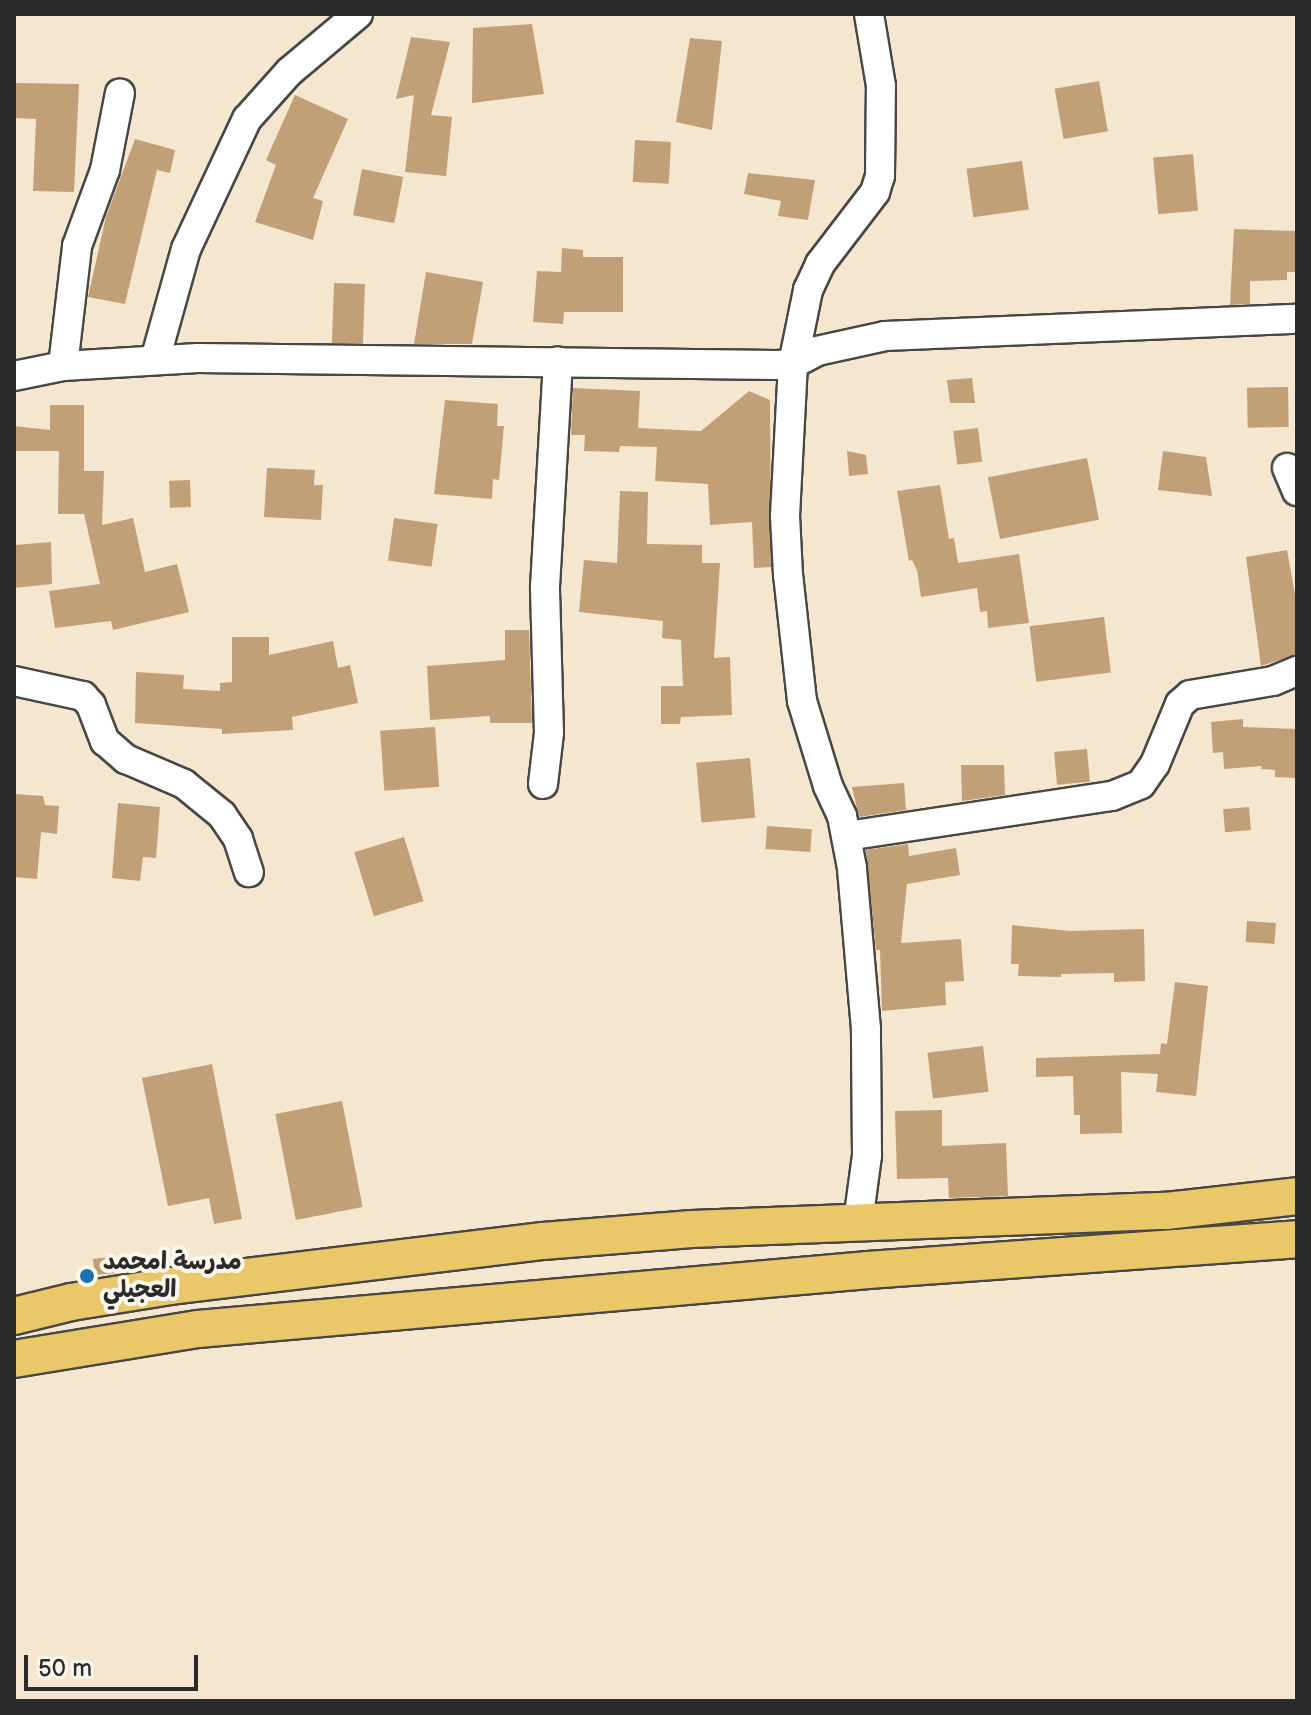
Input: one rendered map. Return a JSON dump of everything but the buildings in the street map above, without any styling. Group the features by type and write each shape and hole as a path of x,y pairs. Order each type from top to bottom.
{"main road":[{"path":"14,1316 71,1302 171,1286 543,1241 858,1222 1166,1211 1297,1196"},
{"path":"14,1359 198,1329 853,1272 1297,1239"}],"street":[{"path":"155,360 186,249 247,119 289,72 358,14"},
{"path":"858,1222 867,1155 866,1029 847,836 805,713 795,653 785,516 793,364 800,321 820,264 875,192 880,176 881,86 869,14"},
{"path":"63,366 77,246 105,170 120,93"},
{"path":"14,376 63,366 155,360 793,364 817,351 885,336 1297,319"},
{"path":"543,784 549,733 545,587 558,361"},
{"path":"847,836 1112,796 1141,784 1155,764 1180,704 1190,695 1273,681 1297,671"},
{"path":"14,681 83,696 91,705 105,741 126,759 184,784 222,815 238,839 249,872"}],"place":[{"name":"مدرسة امحمد العجيلي","path":"87,1276"}]}
